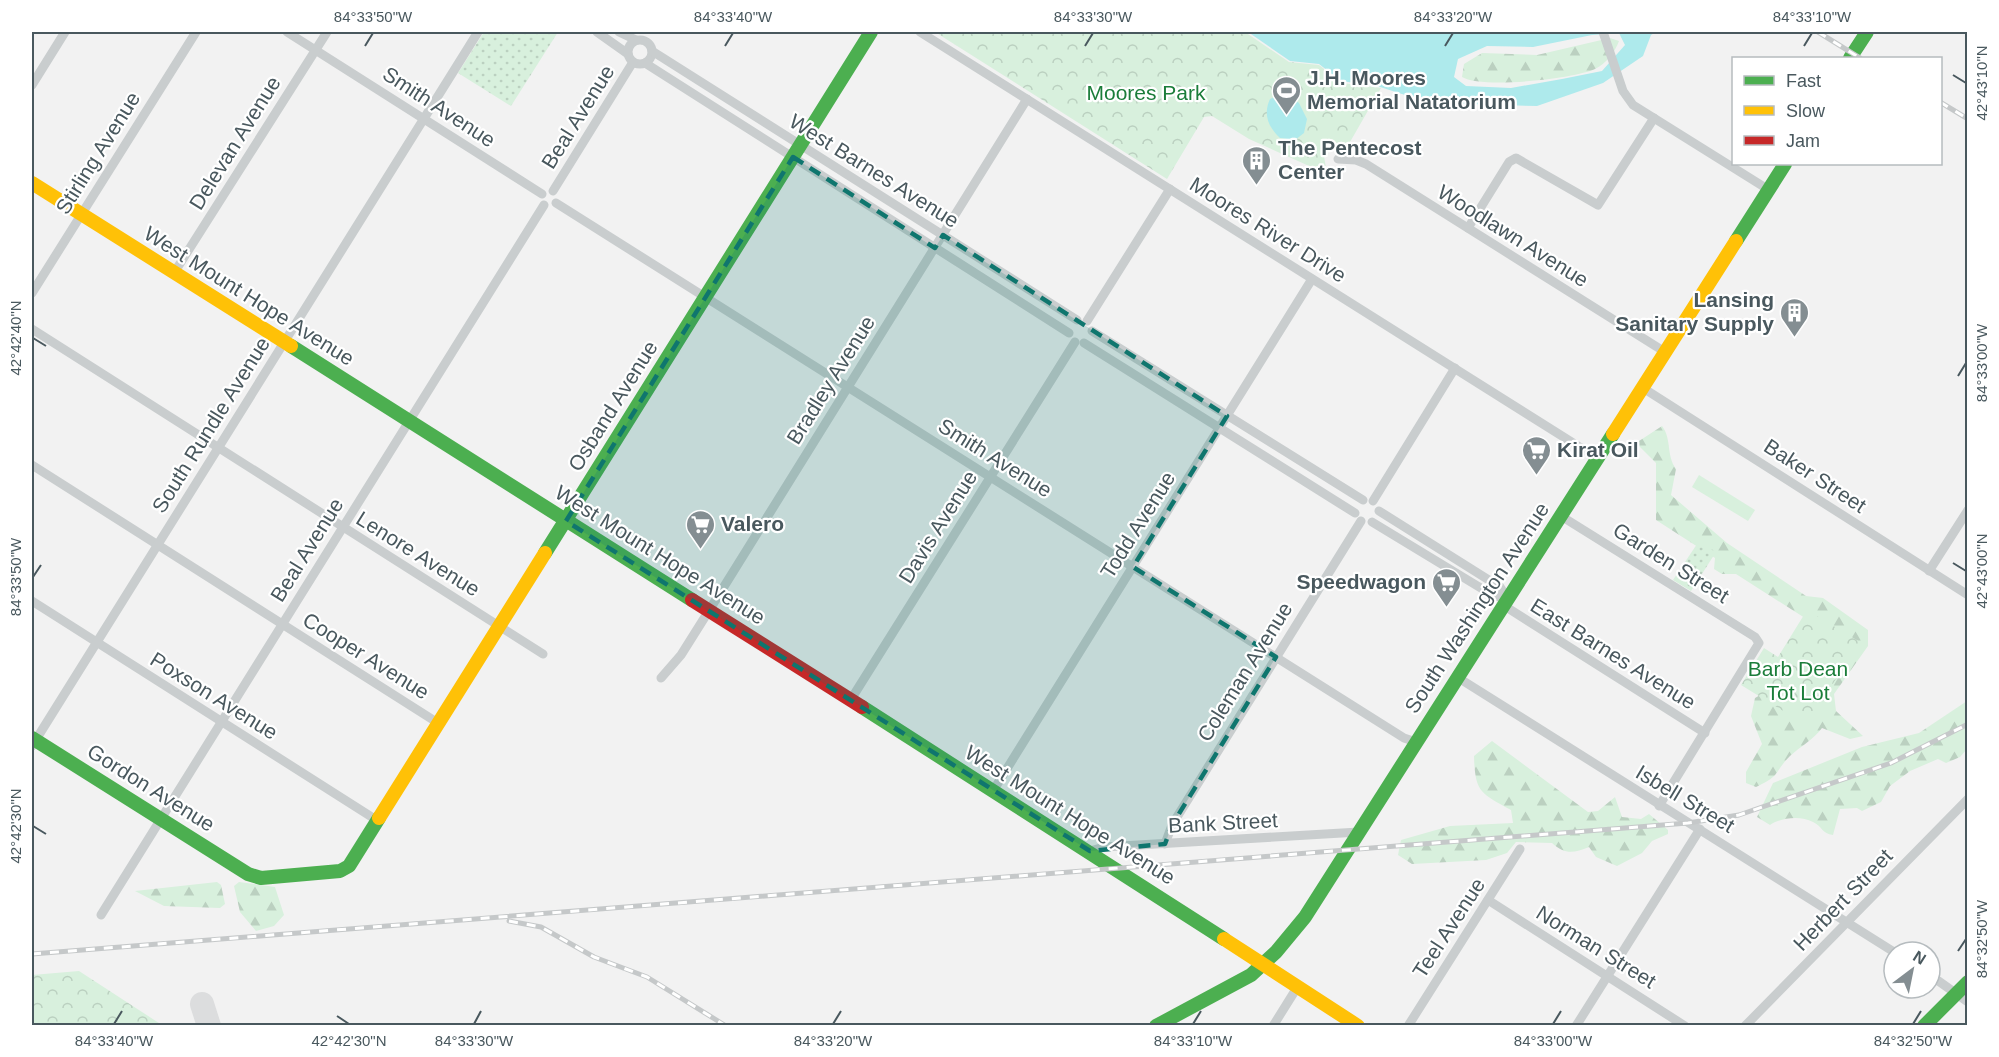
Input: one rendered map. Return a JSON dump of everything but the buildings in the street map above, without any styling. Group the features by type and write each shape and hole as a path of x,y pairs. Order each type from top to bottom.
{"street":[{"path":"32,85 65,32"},
{"name":"Stirling Avenue","path":"32,293 196,32"},
{"name":"Smith Avenue","path":"287,32 542,194"},
{"name":"Delevan Avenue","path":"174,273 327,32"},
{"name":"South Rundle Avenue","path":"33,742 478,32"},
{"path":"597,32 628,54 633,62 645,63 652,51 646,42 619,32"},
{"path":"646,42 653,32"},
{"name":"Osband Avenue","path":"248,874 261,878 345,870 378,821 871,32"},
{"name":"Moores River Drive","path":"921,32 1597,458"},
{"path":"1603,32 1623,91 1633,105 1769,190"},
{"path":"1851,57 1867,32"},
{"path":"628,54 630,44 636,40"},
{"name":"West Barnes Avenue","path":"652,51 935,248 1069,333"},
{"name":"Beal Avenue","path":"553,191 633,62"},
{"name":"West Barnes Avenue","path":"645,63 943,235 1082,321"},
{"name":"Bradley Avenue","path":"662,678 681,655 1027,99"},
{"path":"1468,228 1509,162 1516,158 1598,205 1654,118"},
{"name":"Woodlawn Avenue","path":"1338,159 1356,160 1366,164 1665,352"},
{"name":"South Washington Avenue","path":"1156,1026 1234,986 1265,963 1305,916 1784,165"},
{"name":"West Mount Hope Avenue","path":"32,183 1090,851 1265,963 1358,1026"},
{"path":"1170,189 1082,321 1070,326 1069,333 1358,517 1372,522 1505,602"},
{"path":"548,190 553,191 557,198 556,203 552,206 544,205 541,201 542,194 548,190"},
{"name":"Smith Avenue","path":"556,203 1404,738 1416,742"},
{"name":"Beal Avenue","path":"101,915 544,205"},
{"name":"Todd Avenue","path":"993,790 1312,279"},
{"path":"1082,321 1092,331 1368,501 1379,512 1500,587 1505,602"},
{"name":"Lenore Avenue","path":"32,329 543,654"},
{"path":"1080,342 1090,338 1092,331"},
{"name":"Davis Avenue","path":"850,700 990,477 1080,342"},
{"path":"1368,501 1455,368"},
{"name":"Baker Street","path":"1643,388 1968,595"},
{"name":"Cooper Avenue","path":"32,465 438,723"},
{"name":"Coleman Avenue","path":"1165,844 1172,825 1276,657 1358,517 1357,506 1368,501"},
{"path":"1929,571 1968,510"},
{"path":"1372,522 1379,512"},
{"name":"Garden Street","path":"1562,516 1755,637 1759,643 1705,733"},
{"name":"Poxson Avenue","path":"32,602 378,821"},
{"name":"East Barnes Avenue","path":"1505,602 1705,733"},
{"name":"Isbell Street","path":"1457,677 1882,944"},
{"path":"1659,806 1705,733"},
{"name":"Gordon Avenue","path":"33,742 248,874"},
{"name":"Herbert Street","path":"1745,1026 1968,799"},
{"path":"1576,1026 1701,829"},
{"name":"Bank Street","path":"1090,851 1104,847 1359,832"},
{"name":"Teel Avenue","path":"1408,1026 1520,849"},
{"name":"Norman Street","path":"1488,900 1685,1026"},
{"path":"1923,1026 1968,982"},
{"path":"1942,984 1968,1002"},
{"path":"1273,1026 1298,986"}],"highlighted area":[{"path":"793,157 935,248 943,235 1227,416 1133,567 1276,657 1172,825 1165,844 1090,851 566,521"}],"green space":[{"path":"484,32 558,32 511,106 458,73"},
{"name":"Moores Park","path":"935,32 1245,32 1289,62 1319,65 1342,83 1381,88 1350,142 1335,145 1324,156 1327,174 1249,139 1212,116 1204,117 1167,179"},
{"path":"1610,38 1619,41 1613,53 1599,67 1584,73 1549,79 1507,82 1472,81 1462,77 1464,64 1482,53 1537,55"},
{"path":"1662,426 1676,469 1671,495 1727,543 1806,596 1823,598 1868,630 1868,646 1834,694 1836,711 1863,736 1850,739 1822,728 1790,756 1774,776 1756,787 1746,783 1746,772 1762,744 1751,716 1755,698 1847,645 1736,574 1722,574 1714,569 1715,558 1656,520 1656,463 1636,443"},
{"path":"1699,475 1755,510 1748,521 1692,487"},
{"path":"1699,541 1716,552 1691,591 1673,580"},
{"name":"Barb Dean Tot Lot","path":"1807,610 1860,642 1806,725 1741,685 1764,648 1778,657"},
{"path":"1967,701 1967,749 1960,757 1946,763 1938,759 1910,771 1890,786 1881,802 1862,811 1857,808 1840,809 1833,835 1826,833 1808,820 1790,818 1770,825 1757,817 1773,783 1862,747 1919,733"},
{"path":"1492,741 1588,812 1598,811 1615,797 1622,817 1641,819 1649,814 1668,830 1668,834 1652,841 1642,853 1617,866 1596,857 1589,847 1570,852 1561,850 1552,843 1516,842 1507,853 1486,860 1412,864 1398,855 1401,840 1450,826 1513,823 1511,810 1486,795 1481,790 1476,777 1474,756"},
{"path":"217,882 221,885 225,904 220,908 164,906 135,891"},
{"path":"239,882 275,887 284,915 274,926 256,931 240,912 234,886"},
{"path":"79,971 162,1025 32,1025 32,975"}],"water":[{"path":"1248,32 1656,32 1651,35 1643,56 1603,83 1537,106 1430,103 1377,86 1341,81 1319,64 1290,61","holes":["1619,33 1625,45 1602,71 1562,79 1511,88 1466,86 1454,77 1458,59 1487,46 1533,47 1592,35"]},
{"name":"J.H. Moores Memorial Natatorium","path":"1284,93 1299,103 1307,119 1304,133 1295,140 1280,138 1268,120 1267,110 1270,99"}],"taxiway":[{"path":"202,1004 209,1026"}],"railway":[{"path":"1818,32 1858,57"},
{"path":"1942,103 1968,119"},
{"path":"32,954 1688,823 1739,815 1891,763 1968,724"},
{"path":"509,921 541,927 594,957 647,977 726,1026"}],"traffic: fast":[{"path":"545,553 871,32"},
{"path":"1851,57 1867,32"},
{"path":"1736,241 1784,165"},
{"path":"291,346 692,600"},
{"path":"1156,1026 1251,975 1276,952 1305,917 1613,434"},
{"path":"862,707 1224,939"},
{"path":"32,738 248,874 261,878 340,871 349,866 379,818"},
{"path":"1924,1026 1968,982"}],"traffic: slow":[{"path":"32,183 291,346"},
{"path":"1613,434 1736,241"},
{"path":"379,818 545,553"},
{"path":"1224,939 1358,1026"}],"traffic: jam":[{"path":"692,600 862,707"}],"place":[{"name":"J.H. Moores Memorial Natatorium","path":"1286,116"},
{"name":"The Pentecost Center","path":"1257,186"},
{"name":"Lansing Sanitary Supply","path":"1795,338"},
{"name":"Kirat Oil","path":"1536,476"},
{"name":"Valero","path":"700,550"},
{"name":"Speedwagon","path":"1447,608"}]}
